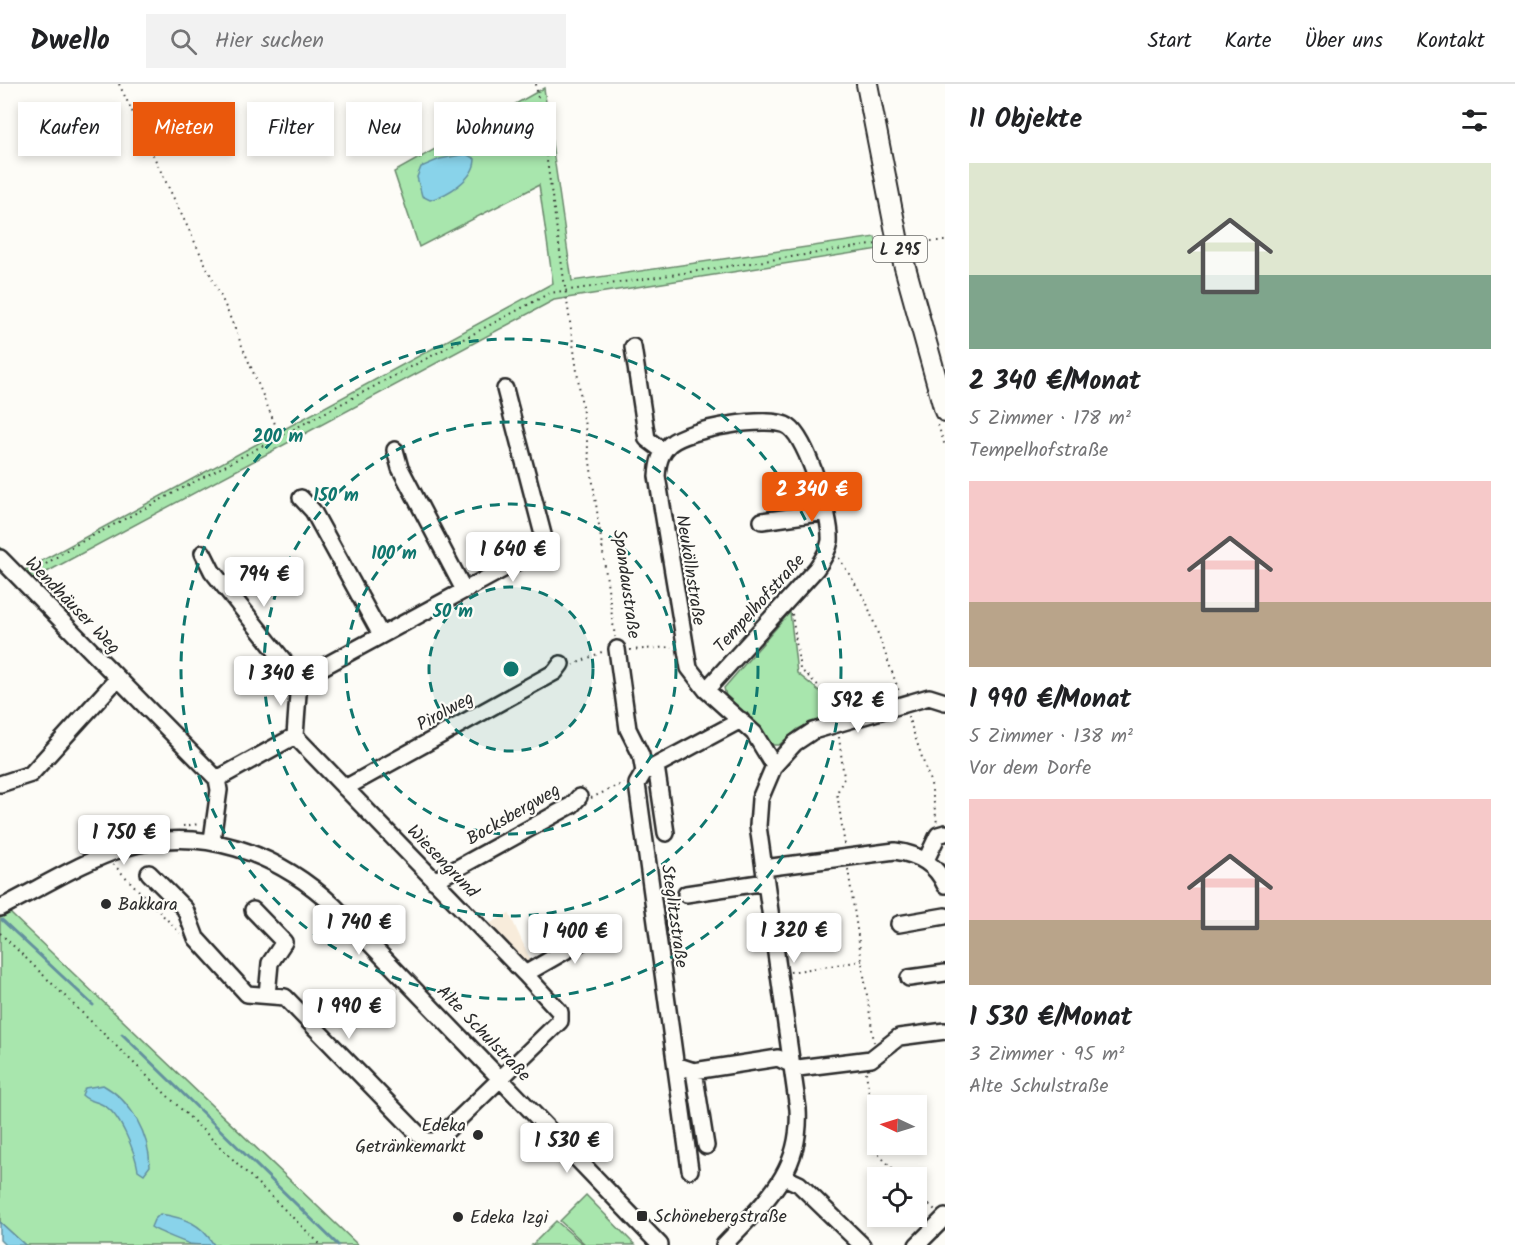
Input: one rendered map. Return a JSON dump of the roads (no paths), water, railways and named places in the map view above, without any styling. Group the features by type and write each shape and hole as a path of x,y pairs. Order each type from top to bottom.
{"main road":[{"name":"L 295","path":"867,84 898,242 945,411"}],"street":[{"path":"633,347 647,439 663,451"},
{"path":"299,680 546,546 505,388"},
{"name":"Tempelhofstraße","path":"663,451 672,442 699,431 768,422 781,423 789,427 803,444 826,512 830,541 827,552 816,569 706,690"},
{"path":"395,450 400,468 464,590"},
{"name":"Neuköllnstraße","path":"663,451 658,462 657,476 683,645 689,668 706,690"},
{"path":"301,498 313,511 381,635"},
{"path":"762,521 826,512"},
{"path":"203,553 212,571 299,680 295,736 217,779 219,790 213,833"},
{"name":"Wendhäuser Weg","path":"0,558 217,779"},
{"name":"Spandaustraße","path":"617,649 628,729 650,769 666,833"},
{"name":"Pirolweg","path":"345,788 555,672 561,664"},
{"name":"Wendhäuser Weg","path":"0,784 32,774 118,678"},
{"path":"706,690 753,733 774,766"},
{"path":"724,1245 784,1177 794,1152 799,1122 758,813 764,785 774,766 795,743 813,731 929,697 945,702"},
{"path":"650,769 741,720"},
{"name":"Wiesengrund","path":"295,736 561,1012 561,1017 501,1078"},
{"name":"Steglitzstraße","path":"650,769 637,784 690,1170"},
{"name":"Bocksbergweg","path":"434,880 572,804 579,797"},
{"name":"Alte Schulstraße","path":"0,908 105,855 146,844 213,833 282,866 321,893 660,1245"},
{"path":"926,860 942,834"},
{"path":"686,894 846,856 895,851 926,860 945,885"},
{"path":"149,873 185,909 196,938 247,994 285,997 425,1141 436,1142 501,1078"},
{"path":"252,910 285,942 270,963 267,995"},
{"path":"899,924 945,916"},
{"path":"525,974 593,935 599,927"},
{"path":"909,978 945,973"},
{"path":"675,1065 694,1071 778,1058 798,1068 871,1059 899,1037 945,1031"},
{"path":"694,1071 706,1146"},
{"path":"784,1177 799,1184 862,1245"},
{"path":"926,1242 944,1217"}],"water":[{"path":"470,156 475,159 470,173 459,185 430,200 422,196 417,177 421,167 440,159"},
{"path":"103,1085 122,1100 137,1120 149,1154 150,1166 144,1174 138,1170 134,1153 115,1116 103,1105 82,1095 85,1088"},
{"path":"160,1214 192,1223 204,1231 214,1245 190,1244 153,1229 151,1227 154,1220"},
{"path":"0,1222 25,1245 5,1245 0,1240"}],"waterway":[{"path":"2,920 93,1005"},
{"path":"122,1034 338,1245"}],"place":[{"name":"Bakkara","path":"106,904"},
{"name":"Edeka Getränkemarkt","path":"478,1135"},
{"name":"Schönebergstraße","path":"642,1216"},
{"name":"Edeka Izgi","path":"458,1217"}]}
